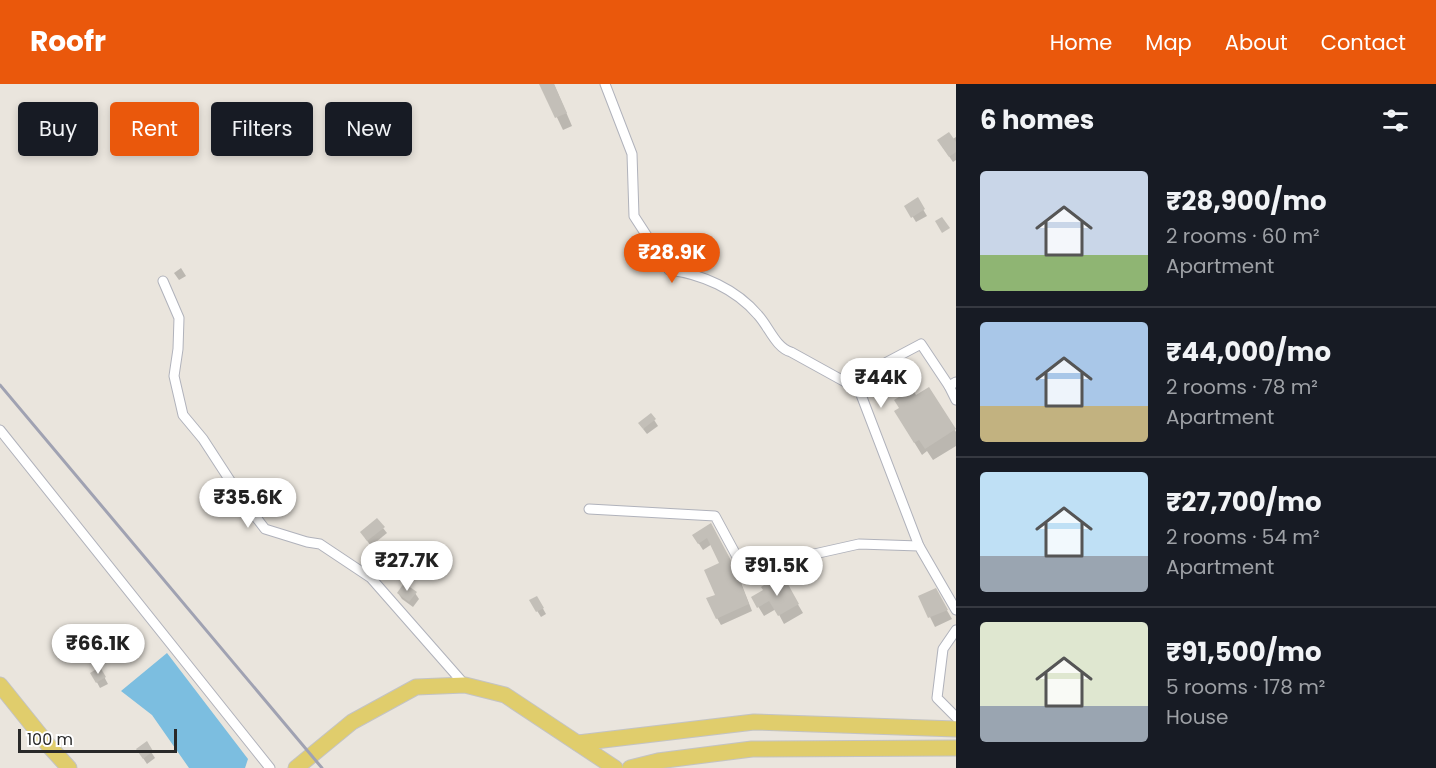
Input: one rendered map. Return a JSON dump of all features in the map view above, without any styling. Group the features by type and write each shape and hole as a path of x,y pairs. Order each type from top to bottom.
{"main road":[{"path":"0,685 69,768"},
{"path":"296,768 352,722 416,687 465,685 505,695 615,768"},
{"path":"578,743 754,722 956,729"},
{"path":"630,768 658,761 752,749 956,748"}],"street":[{"path":"605,84 632,154 633,216 669,270 690,272 731,291 758,314 784,350 858,388"},
{"path":"163,280 179,318 174,376 183,415 253,514 265,529 307,542 320,543 371,578 465,685"},
{"path":"956,400 952,384 921,344 855,379 919,546 956,610"},
{"path":"0,430 270,768"},
{"path":"589,509 715,516 749,579 792,559 859,544 919,546"},
{"path":"956,630 943,649 937,698 956,717"}],"water":[{"path":"167,653 248,759 245,768 189,768 152,715 121,691"}],"building":[{"path":"539,84 554,84 567,113 555,118"},
{"path":"949,132 956,142 956,152 949,157 937,140"},
{"path":"918,197 925,209 911,218 904,206"},
{"path":"942,217 950,228 942,233 935,221"},
{"path":"929,387 956,429 925,449 919,440 914,443 894,411 899,408 894,400 912,389 916,395"},
{"path":"651,413 656,419 643,429 638,423"},
{"path":"377,518 385,527 367,541 360,532"},
{"path":"711,523 734,566 749,604 716,619 706,598 715,595 704,570 719,563 707,538 698,544 692,535"},
{"path":"384,551 394,567 384,573 374,557"},
{"path":"784,577 799,604 778,616 769,601 757,608 751,597 763,590 761,587 772,580 774,583"},
{"path":"404,583 417,592 409,602 397,593"},
{"path":"936,588 948,610 928,618 918,596"},
{"path":"537,596 544,608 536,612 529,600"},
{"path":"100,667 106,677 96,683 90,673"},
{"path":"147,741 153,751 143,759 136,749"}],"railway":[{"path":"0,385 322,768"}]}
